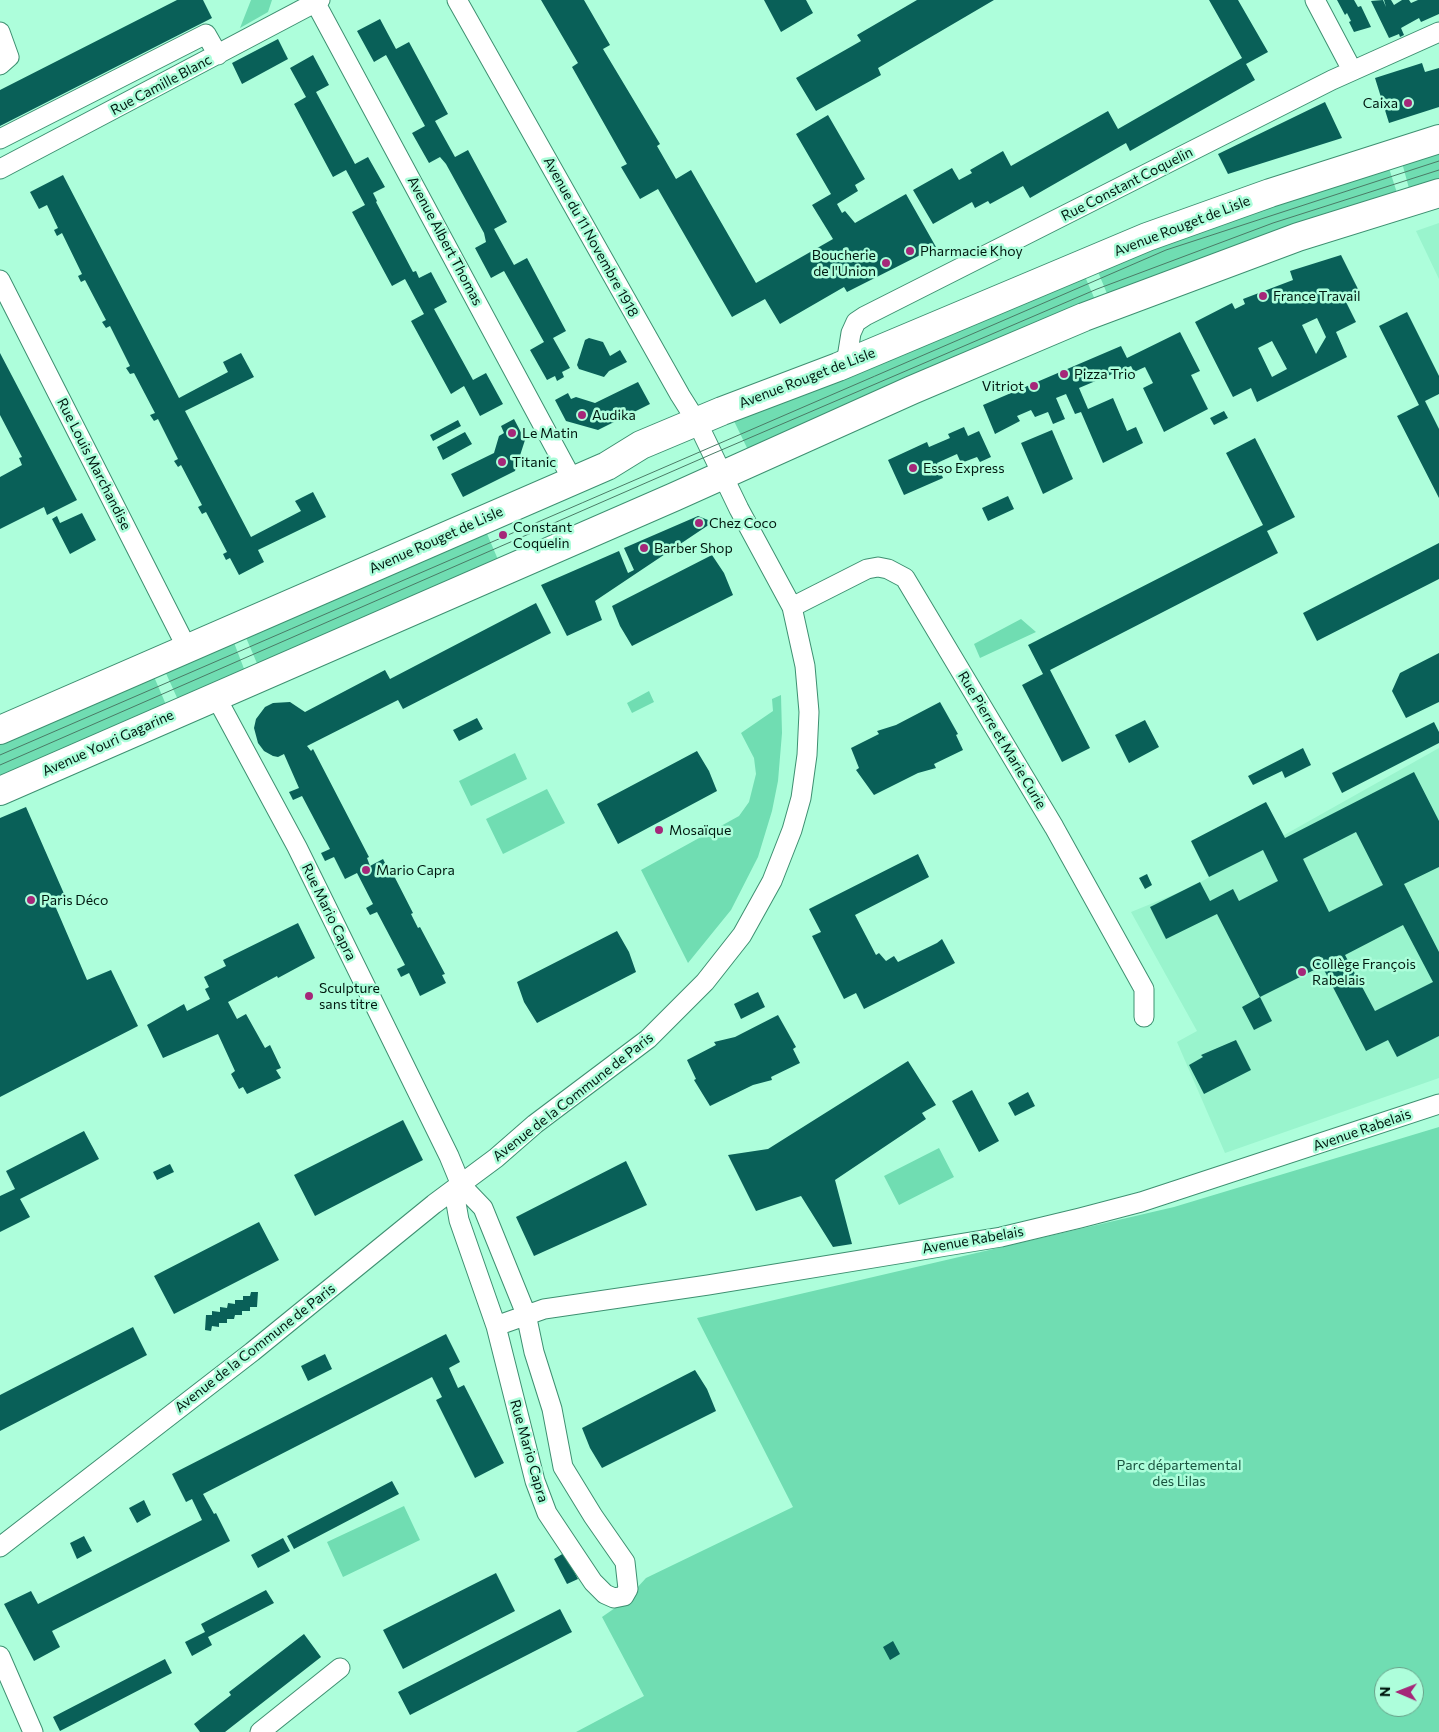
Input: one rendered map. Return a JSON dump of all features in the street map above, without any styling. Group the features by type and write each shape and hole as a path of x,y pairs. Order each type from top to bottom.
{"main road":[{"name":"Avenue Rouget de Lisle","path":"187,648 607,466 641,445 846,364 1147,237 1270,193 1439,139"},
{"path":"216,697 931,381 1105,309 1298,237 1439,193"},
{"path":"0,730 187,648"},
{"name":"Avenue Youri Gagarine","path":"0,791 216,697"}],"street":[{"name":"Avenue du 11 Novembre 1918","path":"457,0 697,422 722,474"},
{"path":"1315,0 1352,70"},
{"name":"Rue Camille Blanc","path":"0,169 317,1"},
{"name":"Avenue Albert Thomas","path":"317,1 573,480"},
{"path":"0,32 9,57 0,65"},
{"name":"Rue Constant Coquelin","path":"846,364 851,333 856,322 865,316 1352,70 1439,32"},
{"path":"0,139 206,34 218,55"},
{"name":"Rue Louis Marchandise","path":"0,280 187,648"},
{"name":"Avenue de la Commune de Paris","path":"0,1547 252,1352 535,1124 648,1039 706,982 742,935 772,881 792,830 800,798 807,754 809,712 805,666 792,607 722,474"},
{"name":"Rue Pierre et Marie Curie","path":"792,607 867,569 888,568 905,578 1054,827 1144,989 1144,1017"},
{"name":"Rue Mario Capra","path":"216,697 297,847 454,1165 461,1185 483,1208 526,1314 534,1352 552,1409 562,1467 593,1516 626,1562 628,1589 624,1596 614,1598 605,1594 593,1582 547,1513 535,1481 496,1326 459,1220 456,1203 461,1185"},
{"name":"Avenue Rabelais","path":"496,1326 544,1309 708,1286 1018,1233 1141,1202 1439,1104"},
{"path":"535,1481 562,1467"},
{"path":"0,1656 34,1732"},
{"path":"260,1732 340,1668"}],"shaded area":[{"path":"1439,223 1439,279 1416,231"},
{"name":"Collège François Rabelais","path":"1439,748 1439,1078 1225,1153 1177,1042 1197,1031 1131,912 1190,888"}],"green space":[{"path":"251,0 272,0 268,12 240,28"},
{"path":"1439,148 1439,183 1410,192 1401,159"},
{"path":"1388,165 1398,196 1108,296 1096,267"},
{"path":"1083,272 1096,302 749,452 734,421"},
{"path":"485,529 499,562 259,668 244,633"},
{"path":"1021,619 1036,632 980,658 974,644"},
{"path":"233,640 246,674 179,702 164,669"},
{"path":"152,672 167,707 0,780 0,739"},
{"path":"649,691 654,702 632,713 627,703"},
{"path":"781,695 782,733 778,781 772,811 758,857 731,910 688,963 641,870 739,816 749,802 756,774 754,758 741,733 773,711 772,699"},
{"path":"515,753 527,779 471,806 459,781"},
{"path":"547,789 565,823 503,854 486,819"},
{"name":"Parc départemental des Lilas","path":"1439,1127 1439,1732 576,1732 644,1696 602,1617 625,1601 646,1578 793,1507 697,1318 1174,1207"},
{"path":"939,1148 954,1177 899,1205 884,1176"},
{"path":"404,1506 420,1540 343,1577 327,1542"}],"building":[{"path":"177,0 203,0 212,18 0,126 0,90"},
{"path":"541,0 584,0 610,45 603,49 660,144 657,146 676,179 691,170 756,283 833,239 812,205 831,194 796,134 828,115 865,179 855,185 858,191 837,204 842,213 845,211 855,223 906,194 936,247 847,292 844,287 780,324 765,299 732,317 658,189 640,199 621,167 627,164 572,67 578,63"},
{"path":"764,0 806,0 813,13 781,32"},
{"path":"917,0 994,0 878,68 881,75 816,111 796,78 861,41 857,35"},
{"path":"1209,0 1238,0 1268,52 1246,64 1255,80 1130,151 1126,143 1030,198 1023,186 990,204 988,201 975,208 972,202 933,224 913,190 952,168 959,180 972,173 970,170 1003,151 1011,166 1108,111 1118,129 1242,58"},
{"path":"1337,0 1354,0 1358,7 1361,6 1371,27 1354,32 1347,13 1345,15"},
{"path":"1383,0 1386,7 1384,0 1391,0 1394,5 1402,0 1409,0 1411,3 1418,0 1439,0 1439,14 1421,22 1419,18 1401,28 1404,35 1400,37 1399,34 1389,38 1371,1"},
{"path":"380,19 396,49 409,42 448,114 435,121 455,157 468,150 507,222 494,229 514,265 527,258 566,331 553,338 570,368 562,372 564,377 557,381 555,376 547,380 530,350 544,342 504,271 491,278 475,248 486,242 484,233 446,164 440,157 429,163 412,133 425,126 386,55 374,62 357,31"},
{"path":"278,39 288,59 242,84 232,63"},
{"path":"313,55 329,85 316,92 355,164 368,157 385,187 373,193 413,272 416,271 419,278 431,272 447,302 434,309 473,380 486,373 503,404 480,416 464,386 451,394 411,321 424,314 405,279 392,286 352,212 365,205 346,170 333,177 294,104 306,97 290,68"},
{"path":"1422,63 1425,72 1439,68 1439,107 1389,123 1375,78"},
{"path":"1325,102 1342,138 1228,174 1218,154"},
{"path":"63,175 179,398 228,372 223,362 241,353 254,377 185,411 251,537 301,511 295,501 313,492 326,517 258,550 264,562 239,575 230,558 226,560 223,554 227,552 206,512 202,514 198,507 202,505 181,465 178,467 174,461 178,459 158,419 154,421 150,415 155,413 134,373 130,374 126,368 130,366 110,326 106,328 102,322 106,320 85,280 81,282 78,276 82,274 62,233 57,236 54,230 58,228 47,205 39,209 30,192"},
{"path":"1341,255 1360,293 1346,302 1356,322 1336,332 1347,357 1257,402 1251,388 1233,397 1195,322 1232,303 1235,309 1245,304 1243,299 1293,280 1290,271","holes":["1317,318 1326,337 1316,354 1302,325","1272,341 1287,369 1272,377 1258,348"]},
{"path":"1407,312 1439,376 1439,394 1425,401 1439,429 1439,498 1397,416 1419,405 1379,326"},
{"path":"1180,332 1200,371 1191,375 1208,409 1164,432 1143,388 1153,383 1145,367 1134,372 1131,366 1079,388 1088,409 1113,398 1127,431 1136,427 1143,443 1103,463 1081,412 1075,414 1066,394 1056,398 1065,419 1053,424 1048,412 1035,417 1031,410 1017,416 1020,421 995,434 983,405 1121,346 1127,358"},
{"path":"589,338 603,342 610,356 620,350 627,362 609,371 604,377 579,369 577,365 585,340"},
{"path":"0,353 77,500 47,515 44,507 0,529 0,477 22,465 19,458 22,457 0,415"},
{"path":"638,382 650,404 598,430 566,421 555,400 568,393 571,399 576,397 595,403"},
{"path":"1224,411 1228,418 1214,425 1210,418"},
{"path":"514,419 525,440 515,471 463,497 451,474 494,453 499,436 504,433 501,426"},
{"path":"458,420 461,426 433,441 430,435"},
{"path":"964,427 968,436 979,431 991,457 980,462 977,457 961,463 957,454 937,463 943,478 904,495 888,460 927,442 929,447 950,438 948,434"},
{"path":"1052,430 1073,479 1043,494 1021,443"},
{"path":"465,432 472,444 443,460 437,447"},
{"path":"1255,438 1295,517 1267,531 1278,553 1050,670 1090,748 1062,762 1022,685 1043,674 1028,645 1263,525 1226,453"},
{"path":"1008,496 1014,509 988,521 982,508"},
{"path":"82,513 96,540 70,554 52,519 57,516 60,523"},
{"path":"698,516 713,522 595,601 602,620 567,636 541,585 619,551 628,573 634,570 624,548"},
{"path":"1439,543 1439,579 1317,641 1303,613"},
{"path":"712,555 724,573 733,595 632,646 620,626 612,606"},
{"path":"536,603 551,633 403,709 398,700 307,746 311,751 313,749 369,857 367,858 370,866 383,859 387,867 389,866 413,913 411,914 418,928 420,927 445,974 442,975 446,983 420,996 409,973 401,977 397,969 405,965 377,912 370,915 366,908 373,904 357,873 345,879 334,857 325,861 321,853 330,849 302,796 293,800 289,792 299,788 284,754 278,757 264,751 258,743 254,728 256,719 265,707 273,703 290,702 305,712 385,670 390,679"},
{"path":"1439,653 1439,702 1406,718 1392,691 1400,673"},
{"path":"940,702 958,734 956,735 963,750 934,764 936,768 918,773 874,795 856,770 859,768 851,748 879,734 877,731 896,725"},
{"path":"477,718 483,729 459,741 453,730"},
{"path":"1145,720 1159,747 1129,763 1115,735"},
{"path":"1434,722 1439,732 1439,743 1342,793 1332,773"},
{"path":"1303,748 1311,765 1285,778 1282,771 1253,785 1248,776"},
{"path":"697,751 709,771 717,791 618,844 597,804"},
{"path":"1414,772 1439,821 1439,867 1404,884 1439,952 1439,1036 1397,1057 1388,1040 1366,1051 1322,966 1260,997 1217,914 1166,939 1150,907 1200,882 1210,901 1233,889 1239,901 1278,881 1263,850 1209,877 1191,841 1266,802 1285,838","holes":["1356,832 1383,885 1329,912 1303,859","1403,925 1433,982 1375,1011 1345,955"]},
{"path":"26,807 65,896 53,901 87,980 111,970 138,1026 0,1097 0,818"},
{"path":"918,854 929,877 855,915 876,955 879,953 886,961 894,956 898,962 942,939 955,963 864,1009 856,993 844,999 812,936 821,932 809,909"},
{"path":"1147,874 1152,885 1145,889 1139,878"},
{"path":"298,923 315,958 228,1002 237,1019 246,1014 265,1048 270,1045 281,1068 276,1070 281,1078 247,1094 243,1087 239,1089 231,1074 235,1071 218,1034 163,1058 147,1025 184,1004 187,1011 210,999 205,989 209,987 204,977 226,966 223,960"},
{"path":"617,931 629,952 636,972 537,1023 524,1002 517,982"},
{"path":"758,992 765,1007 741,1019 734,1004"},
{"path":"1260,997 1272,1021 1254,1030 1242,1007"},
{"path":"778,1015 796,1047 793,1049 800,1063 771,1077 772,1080 753,1085 710,1106 694,1080 696,1079 687,1060 716,1045 714,1042 735,1037"},
{"path":"1236,1040 1251,1070 1204,1094 1189,1065 1203,1057 1201,1055"},
{"path":"908,1061 936,1105 922,1113 926,1119 835,1180 852,1244 833,1247 801,1196 756,1211 728,1155 768,1149"},
{"path":"972,1090 999,1141 979,1152 952,1101"},
{"path":"1028,1092 1035,1106 1015,1116 1008,1103"},
{"path":"403,1120 423,1160 315,1216 294,1175"},
{"path":"84,1131 99,1159 20,1199 30,1217 0,1232 0,1196 15,1189 6,1171"},
{"path":"626,1161 647,1205 534,1256 516,1217"},
{"path":"170,1164 174,1172 157,1180 153,1172"},
{"path":"259,1222 279,1260 174,1314 154,1276"},
{"path":"251,1292 258,1292 257,1307 250,1307 250,1311 242,1311 242,1315 235,1315 234,1319 227,1319 227,1323 219,1323 219,1327 212,1326 211,1331 205,1330 206,1315 212,1315 212,1311 220,1312 220,1307 227,1308 228,1303 235,1304 235,1300 243,1300 243,1296 250,1296"},
{"path":"133,1327 147,1355 0,1431 0,1395"},
{"path":"446,1334 460,1362 449,1368 458,1388 464,1385 504,1463 475,1478 436,1400 442,1397 432,1377 203,1494 214,1514 216,1513 230,1541 52,1631 60,1647 34,1661 4,1604 31,1591 38,1604 202,1520 192,1499 186,1502 172,1474"},
{"path":"325,1354 332,1369 308,1381 301,1366"},
{"path":"695,1370 707,1389 716,1411 602,1468 590,1448 582,1428"},
{"path":"392,1481 399,1494 294,1549 287,1536"},
{"path":"144,1500 151,1515 137,1523 129,1508"},
{"path":"84,1536 92,1551 77,1559 70,1543"},
{"path":"283,1538 290,1551 258,1568 251,1555"},
{"path":"564,1553 578,1579 567,1584 554,1559"},
{"path":"496,1573 515,1611 403,1669 383,1630"},
{"path":"266,1590 274,1603 208,1637 212,1645 192,1656 185,1642 205,1632 201,1624"},
{"path":"560,1609 572,1632 410,1715 398,1692"},
{"path":"304,1634 321,1657 225,1732 200,1732 194,1724 231,1695 229,1692"},
{"path":"893,1641 900,1654 890,1660 883,1647"},
{"path":"165,1659 172,1673 60,1731 53,1717"}],"tram line":[{"path":"0,755 1166,250 1439,161"},
{"path":"0,765 712,454 1097,289 1273,223 1439,170"}],"place":[{"name":"Caixa","path":"1408,103"},
{"name":"Pharmacie Khoy","path":"910,251"},
{"name":"Boucherie de l'Union","path":"886,263"},
{"name":"France Travail","path":"1263,296"},
{"name":"Pizza Trio","path":"1064,374"},
{"name":"Vitriot","path":"1034,386"},
{"name":"Audika","path":"582,415"},
{"name":"Le Matin","path":"512,433"},
{"name":"Titanic","path":"502,462"},
{"name":"Esso Express","path":"913,468"},
{"name":"Chez Coco","path":"699,523"},
{"name":"Constant Coquelin","path":"503,535"},
{"name":"Barber Shop","path":"644,548"},
{"name":"Mosaïque","path":"659,830"},
{"name":"Mario Capra","path":"366,870"},
{"name":"Paris Déco","path":"31,900"},
{"name":"Collège François Rabelais","path":"1302,972"},
{"name":"Sculpture sans titre","path":"309,996"}]}
